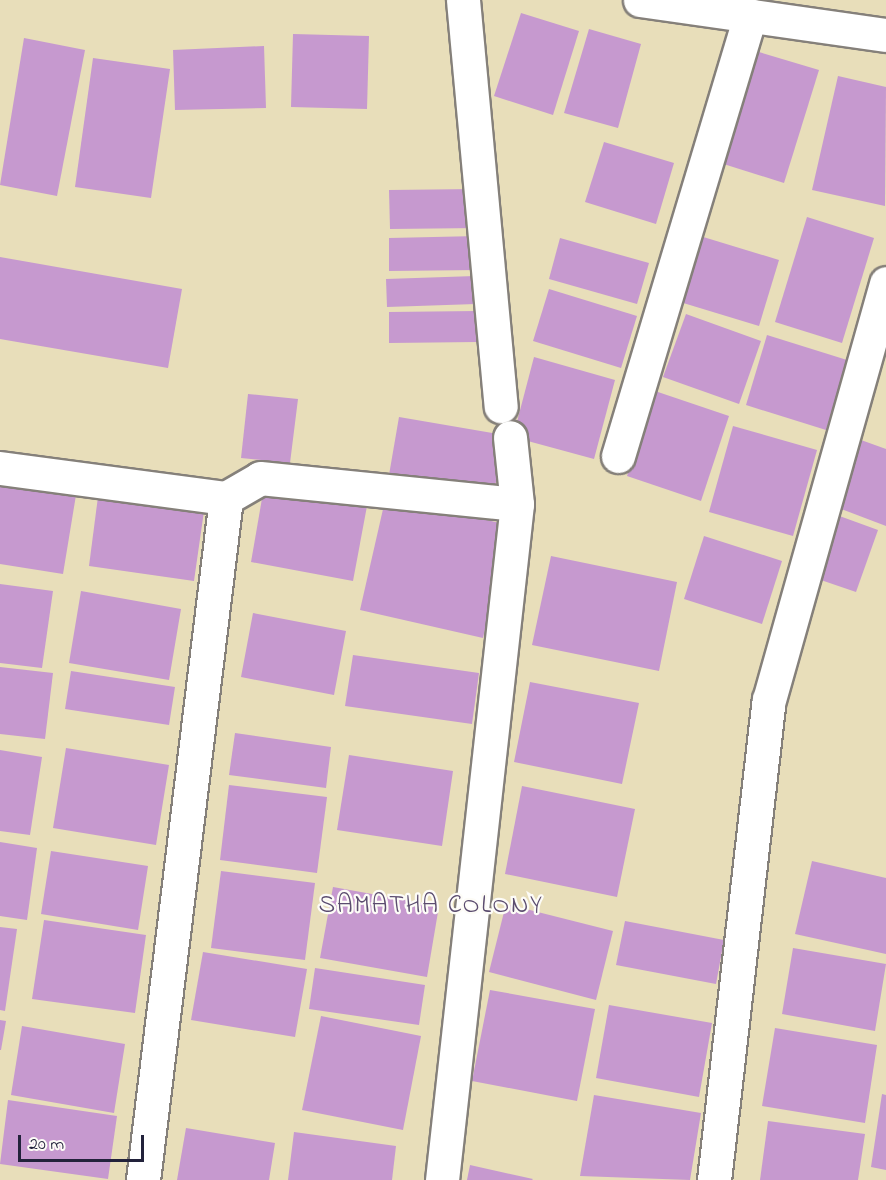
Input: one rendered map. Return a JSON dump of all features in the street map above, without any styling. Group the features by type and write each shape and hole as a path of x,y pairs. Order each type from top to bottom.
{"street":[{"path":"463,0 501,406"},
{"path":"640,0 886,35"},
{"path":"618,456 750,15"},
{"path":"714,1180 769,700 886,283"},
{"path":"442,1180 517,504 510,437"},
{"path":"0,468 226,498 260,478 517,504"},
{"path":"143,1180 226,498"}],"building":[{"path":"521,13 579,31 553,115 494,96"},
{"path":"589,29 641,44 618,128 564,113"},
{"path":"293,34 369,36 367,109 291,107"},
{"path":"24,38 85,50 57,196 0,185"},
{"path":"264,46 266,108 175,110 173,50"},
{"path":"749,49 819,70 784,183 714,161"},
{"path":"93,58 170,69 151,198 75,187"},
{"path":"838,76 886,87 885,206 812,190"},
{"path":"604,142 674,163 656,224 585,202"},
{"path":"477,189 478,228 390,229 389,190"},
{"path":"807,217 874,238 842,343 775,322"},
{"path":"478,236 479,270 389,271 389,238"},
{"path":"700,236 779,260 759,326 680,302"},
{"path":"560,238 649,263 637,304 549,279"},
{"path":"0,257 182,289 168,368 0,339"},
{"path":"475,276 476,304 387,307 386,279"},
{"path":"549,289 637,316 621,368 533,341"},
{"path":"477,311 477,342 389,343 389,312"},
{"path":"686,314 761,341 739,404 663,377"},
{"path":"767,335 847,360 826,430 746,405"},
{"path":"534,357 615,380 594,459 513,437"},
{"path":"655,391 729,416 701,501 627,476"},
{"path":"248,394 298,399 290,463 241,458"},
{"path":"399,417 504,435 494,493 389,475"},
{"path":"733,426 817,450 793,536 709,512"},
{"path":"861,440 886,449 886,526 836,507"},
{"path":"0,483 76,495 63,574 0,564"},
{"path":"264,487 367,506 353,581 251,562"},
{"path":"99,489 205,504 194,581 89,566"},
{"path":"386,496 508,525 483,638 360,610"},
{"path":"834,514 878,530 856,592 812,577"},
{"path":"704,536 782,561 762,624 684,599"},
{"path":"551,556 677,582 659,671 532,645"},
{"path":"0,584 53,591 42,668 0,663"},
{"path":"81,591 181,609 169,680 69,663"},
{"path":"253,613 346,631 334,695 241,677"},
{"path":"353,655 479,673 472,724 345,706"},
{"path":"0,667 53,673 45,739 0,734"},
{"path":"71,671 175,687 169,725 65,709"},
{"path":"530,682 639,703 622,784 514,762"},
{"path":"235,733 331,747 326,788 229,775"},
{"path":"66,748 169,765 156,845 53,828"},
{"path":"0,750 42,757 30,835 0,831"},
{"path":"349,755 453,771 442,846 337,830"},
{"path":"229,785 327,797 317,873 220,860"},
{"path":"522,786 635,809 617,897 505,874"},
{"path":"0,842 37,848 27,920 0,916"},
{"path":"51,851 148,866 138,930 41,914"},
{"path":"812,861 886,878 886,954 795,934"},
{"path":"221,871 315,883 305,960 211,948"},
{"path":"333,887 439,906 427,977 320,958"},
{"path":"506,904 613,931 596,1000 489,972"},
{"path":"44,920 146,935 135,1013 32,999"},
{"path":"625,921 724,940 716,984 616,965"},
{"path":"0,927 17,929 5,1011 0,1010"},
{"path":"793,948 886,964 875,1031 782,1014"},
{"path":"203,952 307,969 295,1037 191,1020"},
{"path":"315,968 425,985 419,1025 309,1009"},
{"path":"490,990 595,1009 577,1101 472,1081"},
{"path":"609,1005 712,1023 699,1097 596,1078"},
{"path":"321,1016 421,1036 403,1130 302,1110"},
{"path":"0,1020 6,1021 1,1050 0,1050"},
{"path":"22,1026 125,1044 114,1113 11,1095"},
{"path":"775,1028 877,1045 865,1123 762,1106"},
{"path":"882,1094 886,1095 886,1170 871,1167"},
{"path":"594,1095 701,1113 690,1180 580,1176"},
{"path":"8,1100 117,1116 108,1179 0,1164"},
{"path":"768,1121 865,1134 858,1180 760,1180"},
{"path":"186,1128 275,1143 269,1180 177,1180"},
{"path":"294,1132 396,1146 392,1180 288,1180"},
{"path":"470,1165 533,1179 467,1180"}],"district":[{"name":"SAMATHA COLONY","path":"431,907"}]}
